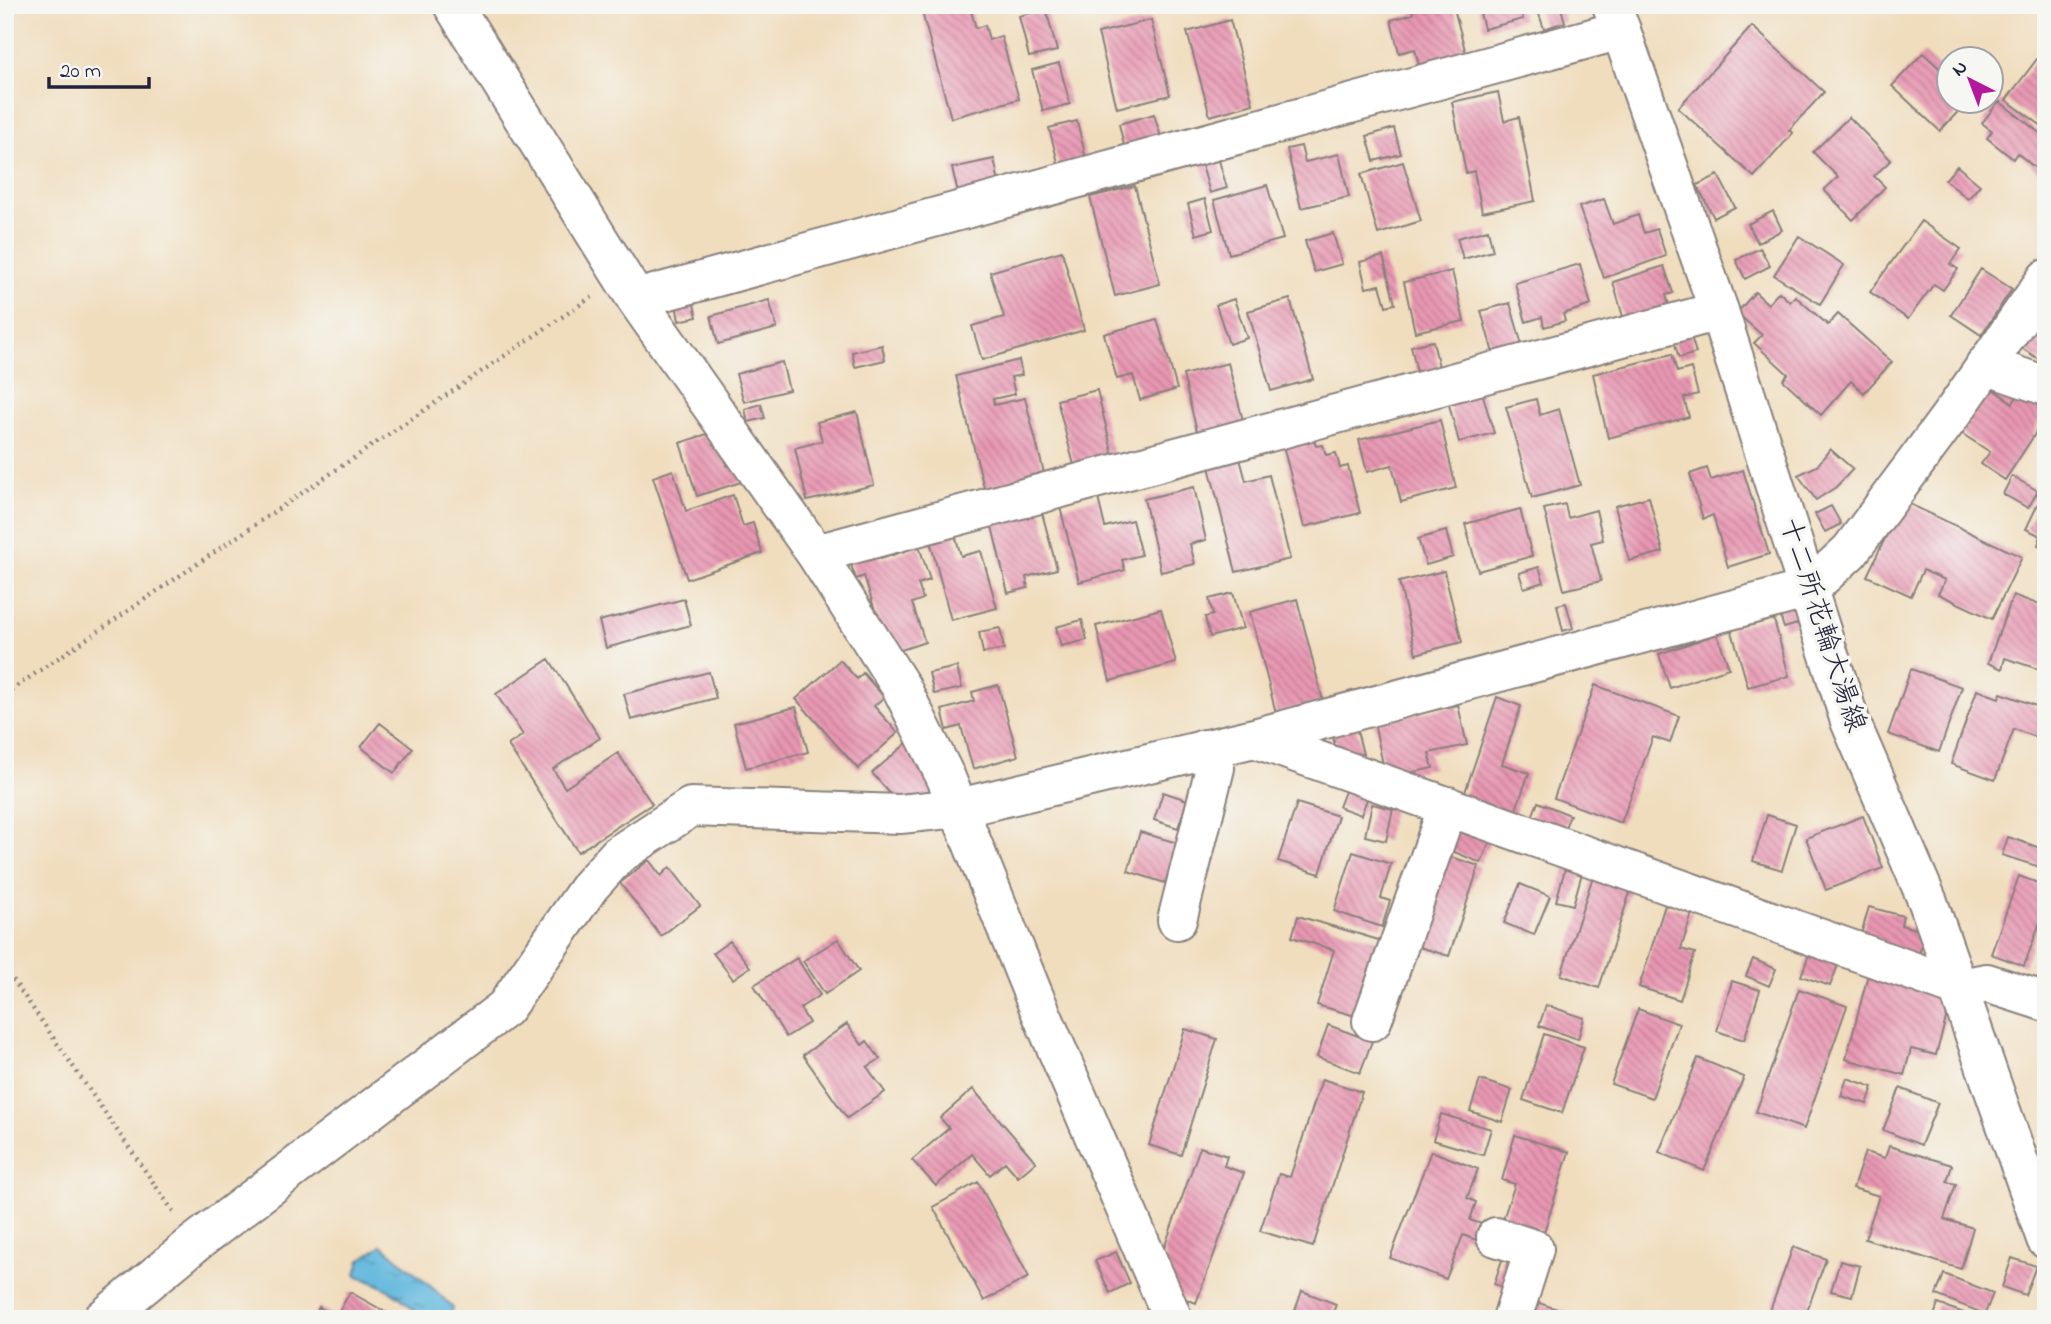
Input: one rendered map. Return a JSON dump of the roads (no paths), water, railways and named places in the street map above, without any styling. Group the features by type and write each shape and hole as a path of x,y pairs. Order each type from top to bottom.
{"street":[{"path":"453,5 629,288 816,554 901,687 959,808 1033,994 1173,1319"},
{"path":"629,288 1617,18"},
{"name":"十二所花輪大湯線","path":"1617,18 1719,311 1850,721 1928,902 2046,1239"},
{"path":"103,1319 195,1243 505,1007 590,887 618,855 691,807 901,814 959,808 1254,738 1809,589 1850,551 2046,279"},
{"path":"816,554 1719,311"},
{"path":"1985,365 2046,386"},
{"path":"1254,738 1960,988 1987,983 2046,1002"},
{"path":"1177,920 1214,768 1204,750"},
{"path":"1372,1021 1448,806"},
{"path":"1496,1237 1534,1249 1512,1319"}],"water":[{"path":"382,1245 453,1308 449,1319 417,1319 418,1316 412,1308 398,1296 356,1275 360,1260"}]}
